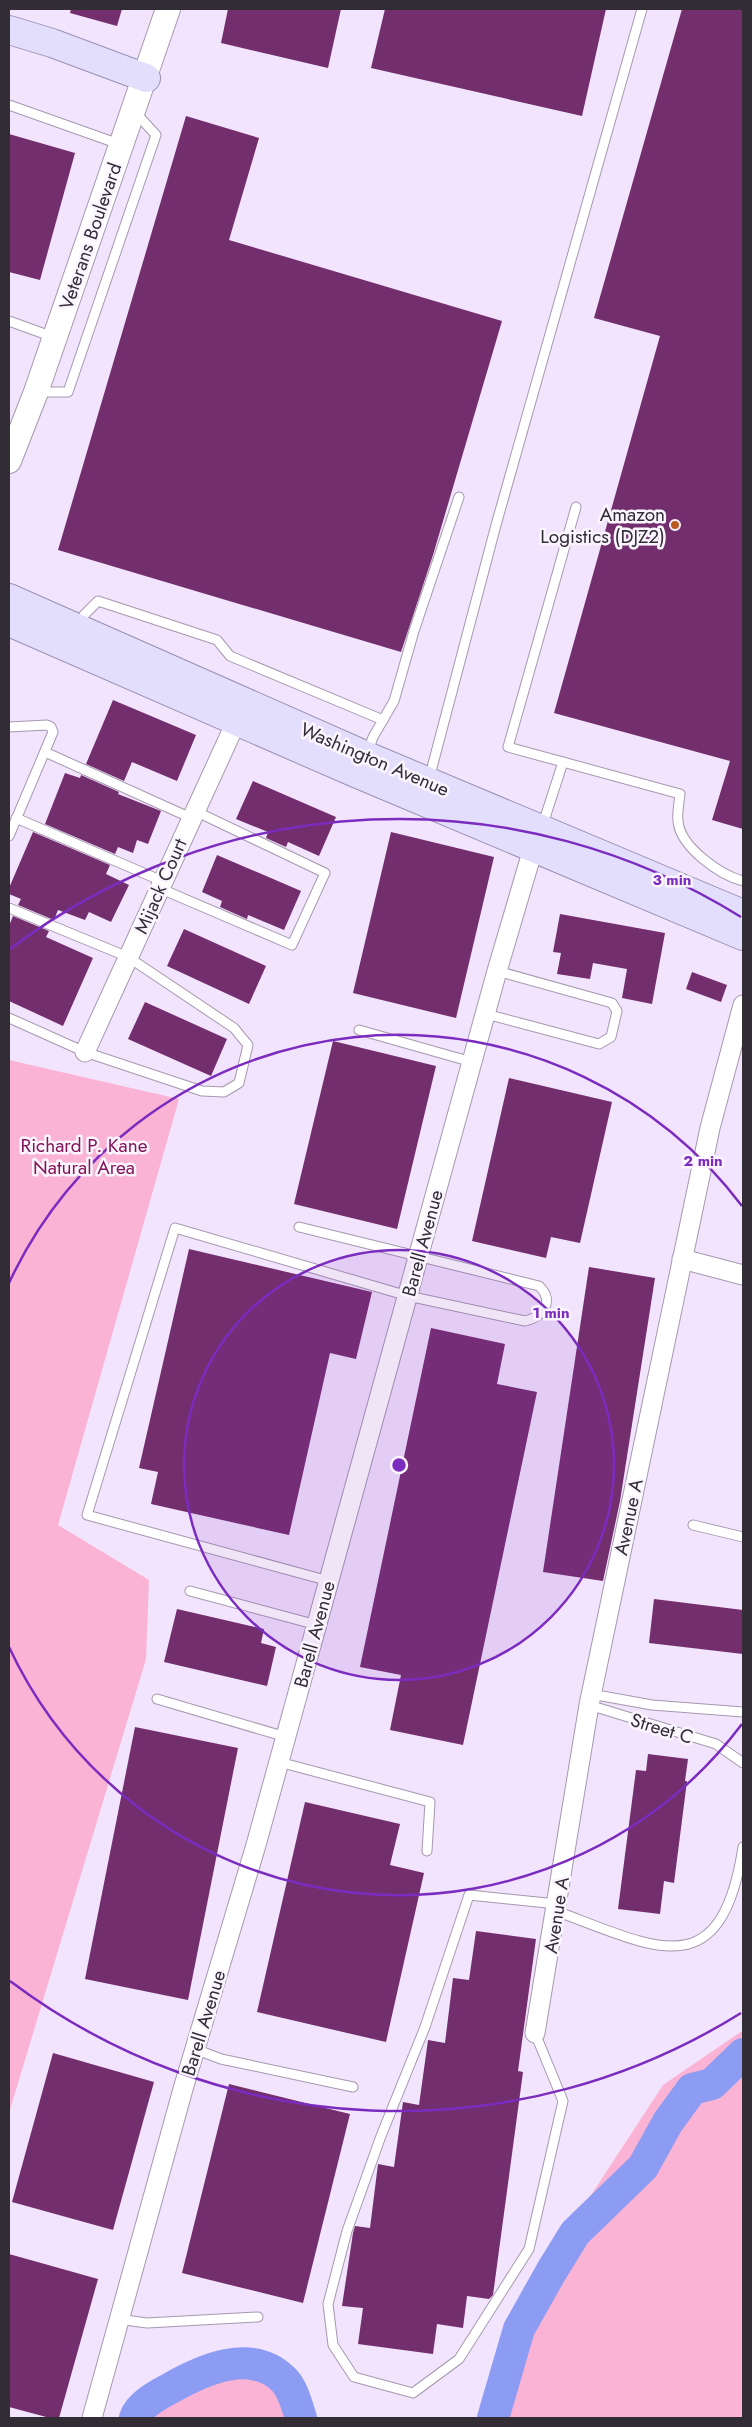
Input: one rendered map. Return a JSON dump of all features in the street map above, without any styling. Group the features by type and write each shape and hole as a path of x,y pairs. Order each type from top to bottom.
{"main road":[{"path":"9,30 52,43 146,78"},
{"path":"9,579 15,609"},
{"name":"Washington Avenue","path":"15,609 77,629 428,782 537,839 743,936"},
{"name":"Washington Avenue","path":"15,609 237,720 537,839 743,914"}],"street":[{"name":"Veterans Boulevard","path":"11,452 36,392 146,78 168,9"},
{"name":"Mijack Court","path":"85,1052 237,720"},
{"name":"Barell Avenue","path":"92,2418 118,2318 286,1737 497,971 537,839"},
{"name":"Avenue A","path":"535,2033 590,1699 710,1128 743,1005"},
{"path":"682,1258 743,1275"}],"lane":[{"path":"428,782 493,534 642,9"},
{"path":"9,105 122,145"},
{"path":"36,392 68,392 156,134 134,111"},
{"path":"9,322 54,338"},
{"path":"366,756 373,737 394,701 459,497"},
{"path":"576,507 508,747 680,794 678,821 682,837 689,846 727,877 743,881"},
{"path":"77,629 84,615 98,601 217,640 230,656 383,720"},
{"path":"9,727 47,724 53,732 9,836"},
{"path":"16,818 292,946 325,872 45,752"},
{"path":"537,839 563,762"},
{"path":"9,908 128,957 234,1028 248,1045 239,1083 224,1092 202,1091 85,1052 9,1018"},
{"path":"486,1014 599,1044 611,1037 617,1011 612,1003 497,971"},
{"path":"359,1030 472,1062"},
{"path":"299,1227 539,1286 545,1292 547,1300 545,1308 536,1318 526,1320 408,1296 175,1228 87,1515 329,1581"},
{"path":"693,1526 743,1537"},
{"path":"190,1591 317,1626"},
{"path":"157,1699 286,1737"},
{"path":"590,1699 743,1712"},
{"name":"Street C","path":"590,1699 716,1744 743,1763"},
{"path":"279,1762 430,1802 427,1851"},
{"path":"535,2033 563,2101 529,2249 459,2359 413,2394 354,2377 333,2345 328,2304 347,2231 381,2136 424,2026 469,1895 557,1908 638,1942 667,1948 689,1944 710,1934 724,1913 738,1878 743,1847"},
{"path":"195,2049 221,2059 353,2087"},
{"path":"118,2318 147,2323 258,2317"}],"green space":[{"name":"Richard P. Kane Natural Area","path":"9,1060 179,1099 58,1525 149,1580 146,1659 9,2113"},
{"path":"743,2024 743,2418 493,2418 519,2329 536,2298 548,2261 663,2085 742,2031"},
{"path":"245,2364 267,2371 282,2381 293,2396 301,2418 135,2418 139,2410 148,2402 171,2386 222,2365"}],"building":[{"path":"71,9 122,9 117,26 70,13"},
{"path":"228,9 341,9 328,68 221,43"},
{"path":"385,9 606,9 582,116 371,68"},
{"name":"Amazon Logistics (DJZ2)","path":"682,9 743,9 743,829 712,820 730,761 554,713 660,336 594,318"},
{"path":"186,116 259,138 229,240 502,321 433,555 401,652 58,550"},
{"path":"9,134 75,153 40,280 9,272"},
{"path":"113,700 196,735 177,781 132,762 124,781 86,764"},
{"path":"65,773 80,778 81,775 119,792 118,794 161,811 148,844 137,840 133,853 118,847 115,854 45,824"},
{"path":"253,781 336,817 319,856 288,842 286,847 266,838 268,832 236,819"},
{"path":"33,832 110,865 106,874 129,885 111,922 89,912 85,920 58,910 54,920 18,905 21,899 9,894 9,888"},
{"path":"391,832 494,857 456,1018 353,993"},
{"path":"217,855 301,891 284,930 248,915 247,919 220,907 222,901 202,892"},
{"path":"560,914 665,933 652,1004 622,998 627,969 593,963 590,979 557,974 561,953 553,952"},
{"path":"13,916 49,931 46,937 93,958 63,1026 9,1001 9,926"},
{"path":"184,929 266,966 249,1004 167,966"},
{"path":"692,972 727,985 721,1002 686,989"},
{"path":"145,1002 227,1039 211,1076 128,1039"},
{"path":"333,1041 436,1066 397,1229 294,1204"},
{"path":"509,1078 612,1102 580,1243 551,1237 546,1258 472,1241"},
{"path":"189,1249 372,1292 356,1359 330,1353 289,1535 151,1504 158,1472 139,1468"},
{"path":"589,1267 655,1278 620,1501 603,1581 543,1572"},
{"path":"431,1328 505,1344 497,1384 537,1392 463,1745 390,1730 401,1675 360,1667"},
{"path":"654,1599 743,1610 743,1654 649,1643"},
{"path":"177,1609 264,1629 261,1643 276,1647 267,1686 164,1662"},
{"path":"135,1727 238,1748 188,2000 85,1979"},
{"path":"648,1754 688,1759 674,1883 664,1881 660,1914 618,1909 636,1770 646,1771"},
{"path":"305,1802 400,1824 390,1865 424,1873 386,2042 257,2012"},
{"path":"476,1931 536,1939 518,2071 523,2072 493,2295 489,2299 467,2296 463,2328 437,2324 433,2354 358,2344 363,2308 342,2306 355,2226 370,2228 378,2164 394,2167 403,2102 419,2105 428,2040 445,2043 453,1978 469,1980"},
{"path":"53,2053 154,2082 113,2230 12,2202"},
{"path":"229,2084 350,2114 303,2303 182,2273"},
{"path":"9,2254 98,2279 59,2418 50,2418 9,2407"}],"waterway":[{"path":"493,2418 519,2329 575,2233 643,2167 668,2122 692,2089 712,2084 743,2054"},
{"path":"135,2418 140,2409 149,2401 182,2382 211,2369 242,2363 257,2365 271,2370 284,2380 292,2393 301,2418"}],"place":[{"name":"Amazon Logistics (DJZ2)","path":"675,525"}]}
